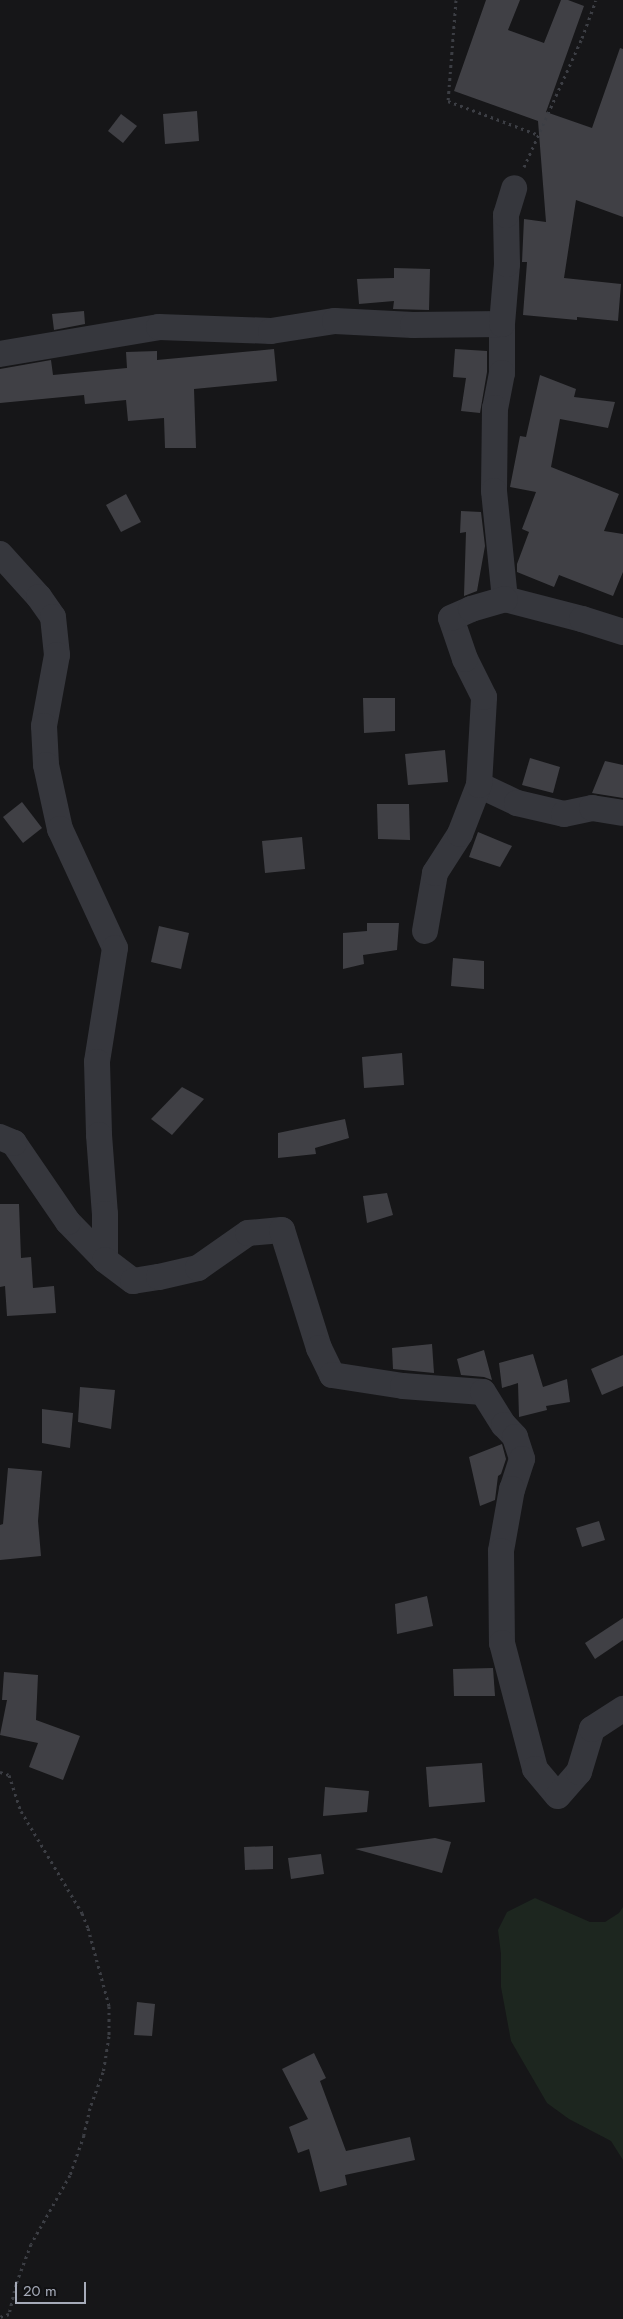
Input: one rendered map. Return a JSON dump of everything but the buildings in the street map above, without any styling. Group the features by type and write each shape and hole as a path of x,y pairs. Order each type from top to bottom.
{"street":[{"path":"505,599 494,490 496,408 502,374 502,324 507,264 506,215 514,188"},
{"path":"0,354 159,327 271,331 335,321 413,325 502,324"},
{"path":"0,554 39,597 53,617 58,655 44,726 46,765 60,829 115,948 97,1062 99,1136 105,1214 105,1260"},
{"path":"425,931 435,873 460,834 480,785 484,697 466,659 451,618 471,609 505,599 623,632"},
{"path":"480,785 517,803 564,814 592,808 623,813"},
{"path":"0,1137 14,1143 68,1222 105,1260 133,1281 198,1268 248,1233 282,1230 318,1348 332,1375 403,1386 483,1392 495,1412 515,1437 522,1459 512,1490 500,1551 502,1643 535,1769 558,1796 579,1772 592,1729 623,1709"}],"path":[{"path":"456,0 448,101 539,135"},
{"path":"514,188 582,38 596,0"},
{"path":"0,1772 9,1775 21,1811 82,1913 88,1928 109,2006 109,2036 103,2072 70,2175 31,2244 16,2284 9,2314 0,2317"}],"shaded area":[{"path":"535,1898 590,1922 605,1922 619,1913 623,1907 623,2160 611,2141 569,2119 547,2103 511,2041 501,1987 501,1954 498,1930 507,1912"}]}
